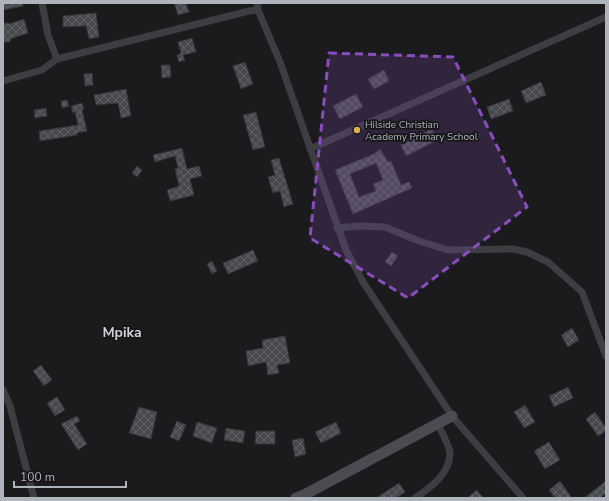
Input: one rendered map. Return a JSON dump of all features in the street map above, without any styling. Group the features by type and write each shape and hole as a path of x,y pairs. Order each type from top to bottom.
{"main road":[{"path":"301,497 452,416"}],"street":[{"path":"42,3 48,35 57,59"},
{"path":"3,81 42,70 57,59 249,11 258,7 280,62 337,228 346,250 363,282 452,416 523,498"},
{"path":"310,149 606,17"},
{"path":"337,228 360,226 385,228 448,250 513,249 527,252 548,262 582,292 606,356"},
{"path":"3,390 10,406 34,498"},
{"path":"415,498 437,481 445,470 450,452 438,424"}],"highlighted area":[{"path":"329,53 453,57 527,207 408,298 310,238"}],"building":[{"path":"3,3 23,3 23,6 3,10"},
{"path":"174,3 186,3 189,12 178,15"},
{"path":"96,13 99,37 89,39 86,26 63,27 63,16"},
{"path":"24,19 28,33 10,39 10,42 3,42 3,23 9,24"},
{"path":"192,38 196,52 183,55 185,60 179,62 177,55 181,53 178,42"},
{"path":"245,62 253,84 241,89 233,66"},
{"path":"161,65 170,65 171,77 162,78"},
{"path":"384,70 389,81 374,89 368,79"},
{"path":"92,73 93,85 85,86 84,74"},
{"path":"541,82 546,95 526,103 521,91"},
{"path":"126,89 131,116 121,118 118,103 96,105 94,95"},
{"path":"356,94 363,107 340,119 333,106"},
{"path":"509,99 513,111 491,119 487,107"},
{"path":"67,100 69,106 62,108 61,101"},
{"path":"82,103 84,109 82,110 87,131 77,133 77,135 40,141 39,131 78,125 75,112 73,113 71,106"},
{"path":"46,108 47,116 35,118 34,110"},
{"path":"256,112 265,147 253,150 243,115"},
{"path":"432,129 437,140 406,156 401,145"},
{"path":"182,148 187,169 199,166 202,176 190,179 194,195 170,201 167,190 179,186 175,169 178,168 175,156 155,162 153,155"},
{"path":"380,149 388,162 391,161 401,185 409,182 412,188 353,214 335,170 374,154","holes":["376,163 383,180 373,184 376,191 359,197 350,174"]},
{"path":"279,158 293,204 284,207 280,191 273,193 268,177 275,175 271,160"},
{"path":"137,166 142,170 137,177 132,173"},
{"path":"253,250 258,261 228,274 223,263"},
{"path":"392,252 398,256 391,266 385,262"},
{"path":"212,261 217,271 212,274 207,264"},
{"path":"572,328 579,340 568,347 561,335"},
{"path":"285,336 290,363 277,365 279,373 268,375 266,362 248,366 246,351 263,348 262,340"},
{"path":"41,365 52,380 44,386 33,371"},
{"path":"568,387 573,398 554,407 549,396"},
{"path":"57,397 65,410 55,416 47,403"},
{"path":"525,405 535,422 524,428 514,412"},
{"path":"139,407 157,412 151,439 129,433"},
{"path":"595,412 606,428 606,431 598,436 586,419"},
{"path":"77,416 80,421 74,424 87,444 78,450 61,424"},
{"path":"177,421 186,425 179,441 170,437"},
{"path":"197,422 217,428 212,443 193,436"},
{"path":"336,422 341,433 321,443 315,432"},
{"path":"226,428 245,431 243,443 224,440"},
{"path":"256,431 275,431 275,444 255,444"},
{"path":"303,438 306,454 295,457 292,440"},
{"path":"549,442 560,460 545,469 534,451"},
{"path":"560,481 572,498 555,498 549,490"},
{"path":"606,481 606,493 600,498 584,498"},
{"path":"399,483 405,492 396,498 376,498"},
{"path":"477,490 483,498 467,498"}],"place":[{"name":"Hilside Christian Academy Primary School","path":"357,130"}],"district":[{"name":"Mpika","path":"122,332"}]}
